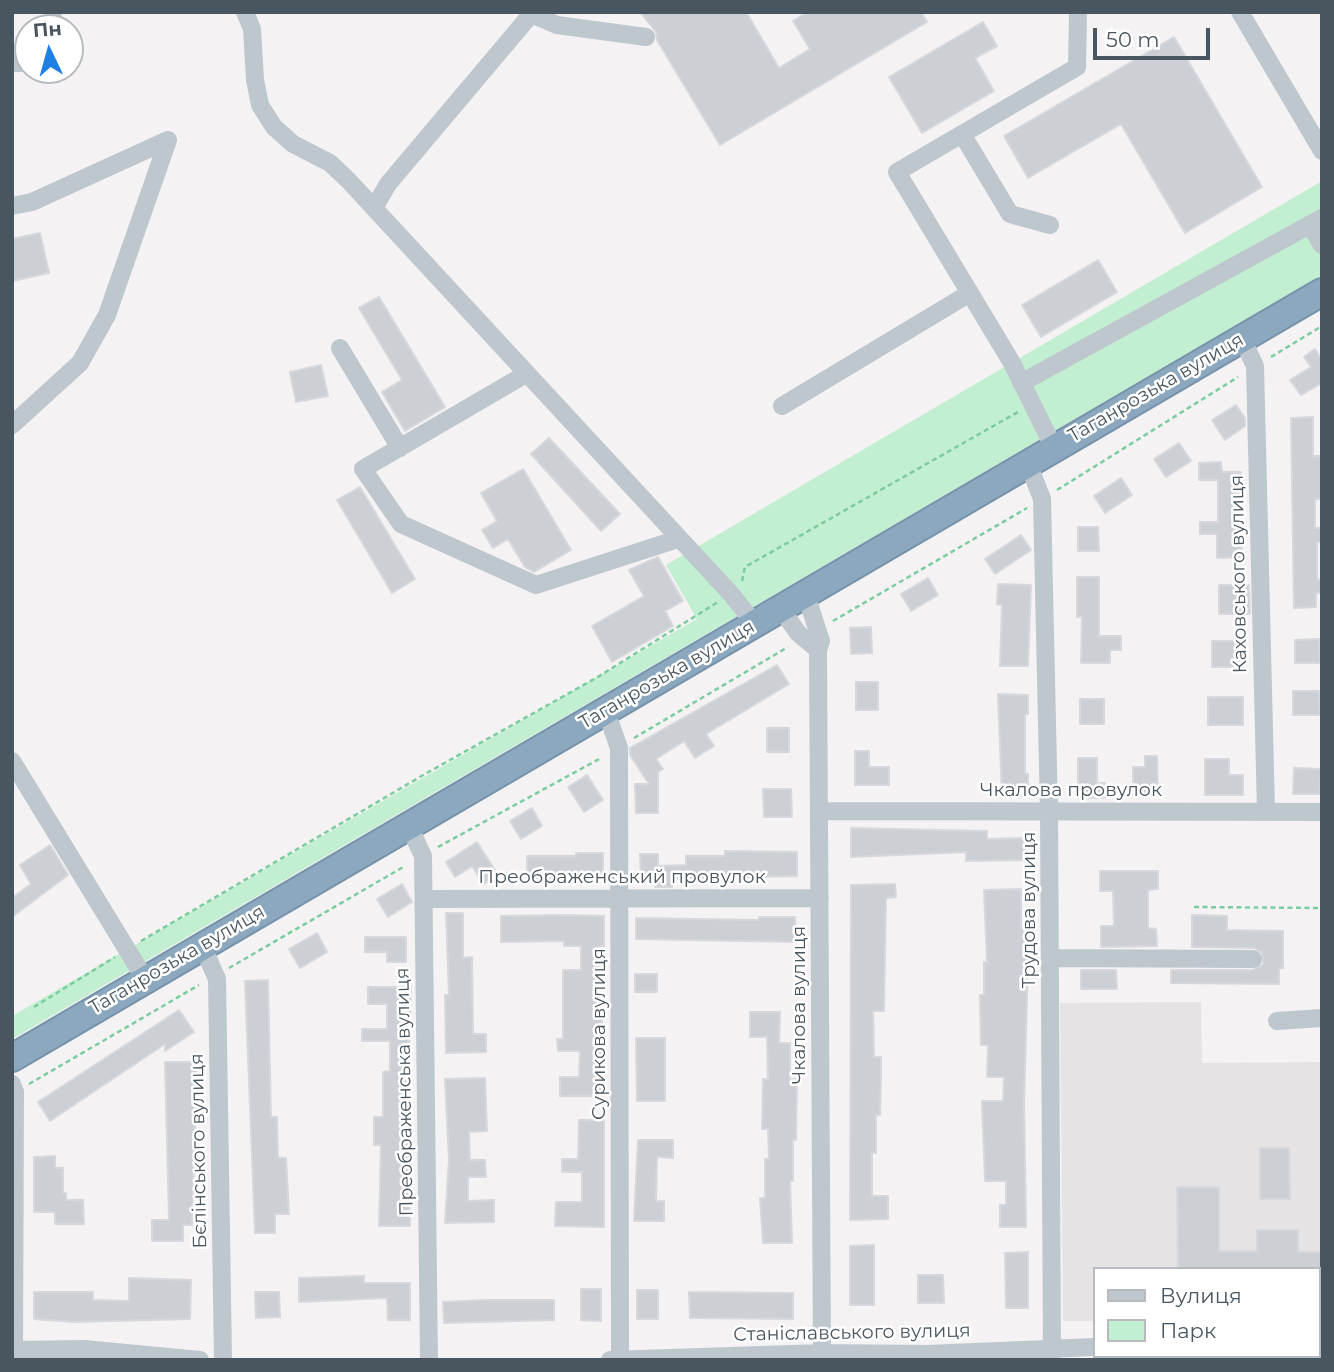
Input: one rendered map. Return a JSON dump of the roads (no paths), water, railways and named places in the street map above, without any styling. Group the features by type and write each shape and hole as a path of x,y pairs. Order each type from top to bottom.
{"highway":[{"name":"Таганрозька вулиця","path":"12,1058 1322,292"}],"street":[{"path":"245,12 252,29 255,80 260,105 274,127 293,144 330,163 755,624"},
{"path":"1054,448 970,293 897,172 1077,67 1078,12"},
{"path":"1240,12 1322,151"},
{"path":"373,208 388,184 532,13 557,24 646,37"},
{"path":"962,134 1010,214 1050,225"},
{"path":"12,206 32,202 168,140 107,315 80,363 12,425"},
{"path":"1021,383 1316,222 1322,245"},
{"path":"782,406 970,293"},
{"name":"Каховського вулиця","path":"1242,338 1255,366 1266,811"},
{"path":"340,348 400,448"},
{"path":"526,374 363,469 401,524 536,585 678,539"},
{"name":"Трудова вулиця","path":"1028,463 1042,499 1049,812 1053,1354"},
{"name":"Чкалова вулиця","path":"806,594 811,634 821,641 818,650 822,1356"},
{"path":"781,609 811,634"},
{"name":"Сурикова вулиця","path":"606,711 619,748 620,1360"},
{"path":"12,761 145,979"},
{"name":"Чкалова провулок","path":"819,811 1322,812"},
{"name":"Преображенська вулиця","path":"409,826 423,856 429,1360"},
{"name":"Преображенський провулок","path":"424,899 820,898"},
{"name":"Бєлінського вулиця","path":"202,945 215,976 223,1360"},
{"path":"1050,958 1253,959"},
{"path":"1277,1021 1322,1017"},
{"path":"14,1088 14,1353 83,1349 200,1360"},
{"name":"Станіславського вулиця","path":"610,1360 1053,1354 1092,1348"}]}
